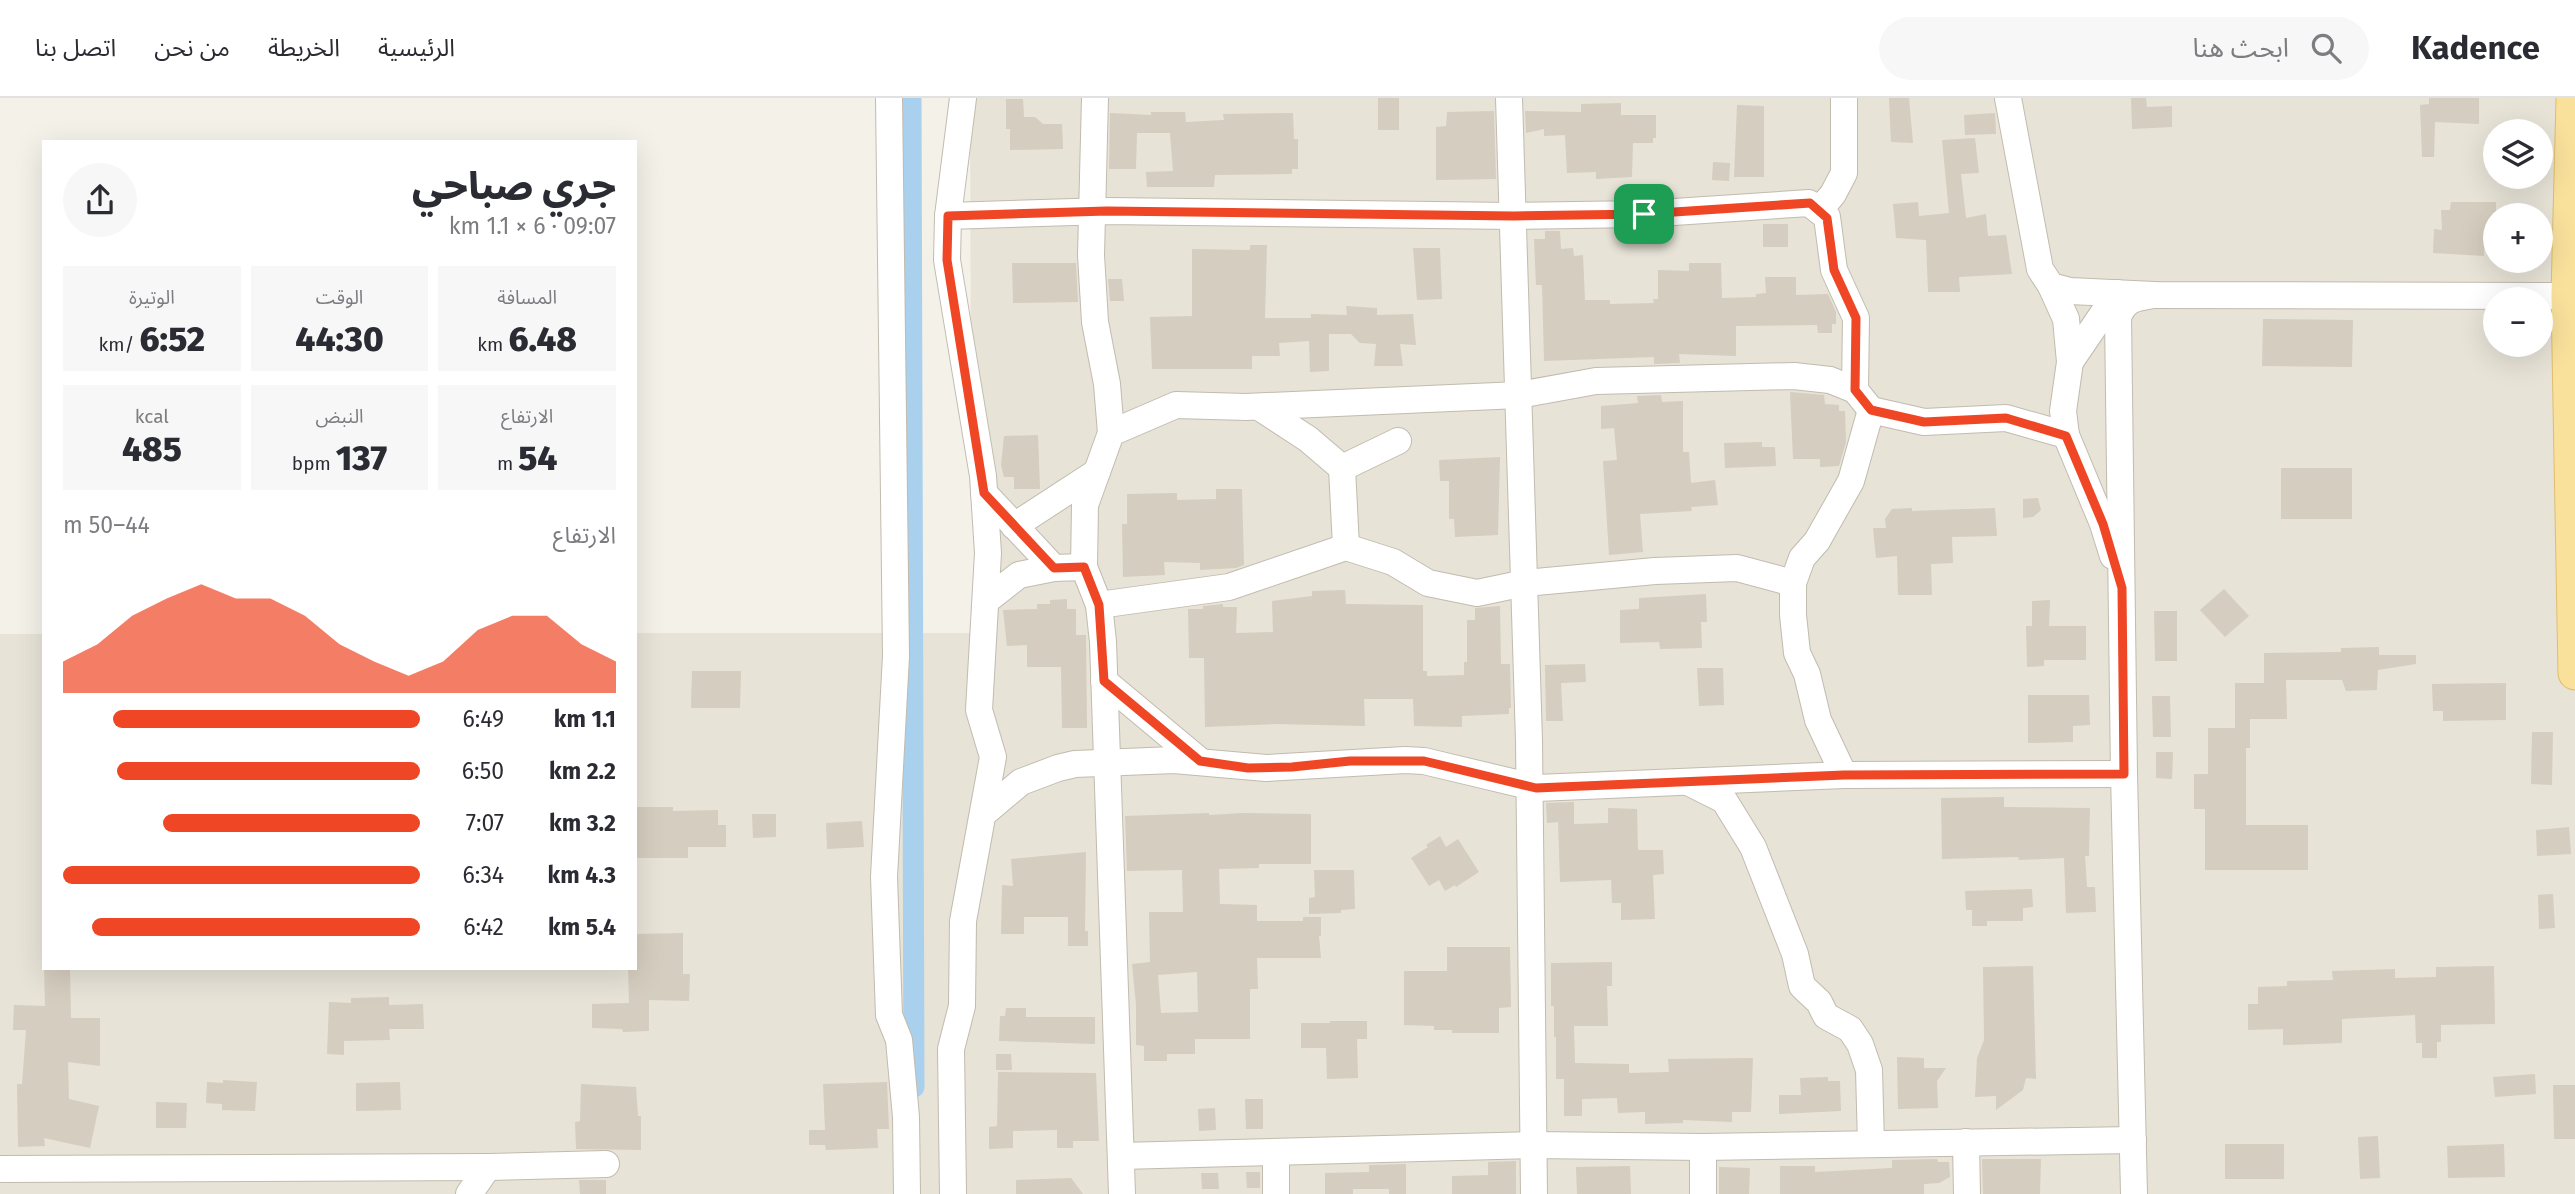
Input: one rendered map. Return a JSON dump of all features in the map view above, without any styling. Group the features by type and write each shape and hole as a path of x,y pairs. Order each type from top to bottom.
{"main road":[{"path":"2572,98 2568,296 2575,673"}],"street":[{"path":"889,98 896,656 884,877 889,1015 899,1040 906,1117 907,1194"},
{"path":"953,1194 951,1049 962,1006 963,921 993,757 979,710 987,600 988,553 984,493 947,260 948,216 963,98"},
{"path":"1095,98 1091,255 1095,322 1107,384 1111,432 1085,505 1084,567 1099,605 1104,681 1122,1194"},
{"path":"1509,98 1529,741 1534,1194"},
{"path":"1819,211 1833,194 1844,173 1844,98"},
{"path":"2008,98 2040,270 2051,286 2066,319 2070,362 2063,411 2066,436 2103,524 2122,588"},
{"path":"948,216 1093,212 1514,216 1644,214 1810,203 1827,218 1834,270 1856,318 1863,400 1851,481 1816,541 1802,558 1793,583 1793,615 1797,653 1807,674 1818,720 1844,775"},
{"path":"2051,286 2070,291 2154,295 2568,296"},
{"path":"2070,362 2117,293"},
{"path":"2134,1194 2124,774 2118,317 2123,305 2135,298 2154,295"},
{"path":"1111,432 1176,405 1259,407 1519,396 1596,381 1794,376 1830,380 1863,400 1924,422 2006,418 2066,436"},
{"path":"1107,384 1148,415"},
{"path":"1259,407 1308,439 1342,468 1346,547"},
{"path":"1342,468 1398,441"},
{"path":"1014,526 1097,472"},
{"path":"984,493 1054,568"},
{"path":"1099,605 1229,587 1346,547 1393,562 1428,583 1478,593 1525,583 1655,571 1737,568 1793,583"},
{"path":"987,600 1019,575 1054,568 1084,567"},
{"path":"1104,681 1200,761"},
{"path":"983,814 1021,782 1075,764 1108,761 1200,761 1266,768 1350,761 1424,761 1528,788 1844,775 2124,774"},
{"path":"1689,782 1724,800 1753,847 1795,954 1802,986 1819,1002 1826,1016 1850,1029 1860,1044 1869,1070 1871,1144"},
{"path":"1121,1156 1276,1154 1533,1145 1703,1147 2133,1140"},
{"path":"1966,1142 1967,1194"},
{"path":"1703,1147 1703,1194"},
{"path":"1276,1154 1276,1194"},
{"path":"0,1169 606,1164"},
{"path":"469,1194 488,1167"}],"shaded area":[{"path":"970,98 2575,98 2575,1194 0,1194 0,634 42,634 42,970 637,970 637,633 972,633 987,600 971,407"}],"building":[{"path":"1378,98 1399,98 1399,130 1378,130"},
{"path":"1889,98 1909,98 1913,143 1891,142"},
{"path":"2131,98 2146,98 2147,107 2172,106 2172,127 2132,129"},
{"path":"2429,98 2479,98 2479,124 2435,122 2434,157 2422,157 2420,105 2429,104"},
{"path":"1006,99 1023,99 1024,117 1035,117 1043,124 1062,124 1063,149 1010,150 1010,129 1006,129"},
{"path":"1621,103 1621,115 1656,115 1656,138 1653,138 1653,143 1633,143 1632,177 1596,179 1596,172 1567,173 1565,135 1544,136 1544,129 1526,133 1525,111 1581,112 1581,104"},
{"path":"1737,105 1764,106 1764,177 1734,177"},
{"path":"1494,111 1496,179 1436,180 1436,127 1446,126 1447,112"},
{"path":"1151,112 1185,112 1186,122 1224,120 1223,114 1293,113 1294,139 1298,139 1298,169 1292,169 1292,174 1215,175 1214,187 1147,187 1146,172 1173,171 1170,133 1137,133 1136,169 1109,169 1110,113 1151,115"},
{"path":"1995,113 1996,134 1965,135 1964,115"},
{"path":"1975,138 1979,173 1961,174 1966,218 1986,214 1988,236 2006,235 2012,274 1959,277 1960,292 1928,292 1926,240 1896,238 1893,204 1918,202 1919,216 1949,213 1942,140"},
{"path":"1713,162 1730,163 1729,181 1712,180"},
{"path":"2451,202 2496,202 2483,203 2483,256 2433,253 2434,229 2442,230 2441,210 2450,210"},
{"path":"1763,224 1788,224 1788,247 1763,247"},
{"path":"1545,231 1560,231 1561,249 1573,248 1574,256 1583,255 1585,300 1610,300 1610,304 1654,303 1653,299 1658,299 1658,270 1689,271 1689,263 1721,263 1722,298 1756,297 1756,294 1766,293 1765,277 1796,277 1796,295 1828,294 1836,312 1836,324 1832,324 1832,333 1818,333 1817,325 1736,326 1736,356 1679,354 1680,363 1654,364 1654,357 1544,361 1542,285 1536,285 1534,239 1545,239"},
{"path":"1250,245 1267,245 1265,318 1311,318 1311,314 1347,315 1346,306 1377,308 1377,315 1413,314 1416,345 1400,344 1403,366 1374,366 1376,344 1360,343 1351,334 1329,334 1329,371 1310,372 1309,341 1279,343 1280,356 1252,356 1252,369 1152,369 1150,317 1192,316 1192,249 1250,250"},
{"path":"1413,248 1440,248 1442,299 1417,300"},
{"path":"1012,263 1076,263 1078,302 1013,303"},
{"path":"1108,279 1122,279 1124,301 1110,301"},
{"path":"2263,319 2353,320 2352,367 2262,366"},
{"path":"1790,392 1824,395 1825,404 1839,405 1839,411 1845,411 1846,442 1839,466 1820,467 1820,459 1793,459"},
{"path":"1661,395 1662,402 1683,401 1683,452 1689,452 1691,483 1715,480 1718,505 1691,507 1692,511 1640,514 1643,552 1609,555 1603,461 1617,460 1614,428 1601,429 1601,406 1638,403 1637,396"},
{"path":"1038,435 1040,489 1014,489 1014,477 1004,477 1001,465 1004,436"},
{"path":"1762,442 1762,447 1775,447 1776,466 1725,468 1724,443"},
{"path":"1500,457 1498,535 1455,537 1454,519 1449,519 1449,481 1440,481 1439,460"},
{"path":"2281,468 2352,468 2352,519 2281,519"},
{"path":"1216,489 1242,489 1244,565 1200,570 1200,563 1164,562 1165,575 1123,577 1122,524 1127,524 1127,494 1177,493 1177,500 1216,499"},
{"path":"2038,498 2041,510 2033,517 2023,518 2023,499"},
{"path":"1912,508 1912,511 1995,508 1997,536 1952,537 1953,563 1931,564 1932,595 1898,595 1897,556 1876,558 1873,528 1886,528 1885,519 1892,509"},
{"path":"2224,589 2249,616 2225,637 2200,610"},
{"path":"1345,590 1346,604 1423,605 1423,671 1427,671 1427,676 1464,675 1464,662 1467,662 1467,620 1475,620 1475,608 1500,606 1501,664 1510,664 1509,714 1462,716 1462,727 1414,726 1413,699 1364,699 1365,726 1275,724 1205,727 1204,658 1189,658 1188,609 1203,609 1203,606 1223,604 1223,607 1237,607 1236,633 1273,632 1272,601 1312,596 1312,591"},
{"path":"1706,594 1707,622 1701,622 1702,648 1660,649 1659,642 1620,643 1620,610 1639,609 1639,598"},
{"path":"1067,599 1067,609 1076,609 1076,635 1086,635 1087,728 1062,728 1061,667 1027,667 1027,645 1007,646 1003,610 1037,609 1037,604 1050,604 1050,600"},
{"path":"2050,600 2049,626 2086,626 2086,660 2044,660 2044,666 2027,667 2026,626 2032,626 2032,601"},
{"path":"2154,611 2177,611 2177,661 2155,661"},
{"path":"2379,647 2379,655 2416,655 2416,664 2378,670 2377,690 2346,691 2342,680 2286,680 2287,719 2250,719 2250,748 2246,748 2246,825 2308,825 2308,870 2205,870 2205,809 2194,809 2194,774 2208,774 2208,728 2235,728 2235,683 2264,683 2264,653 2341,652 2341,648"},
{"path":"1585,664 1586,682 1561,683 1563,721 1546,721 1545,665"},
{"path":"1697,668 1723,668 1724,705 1699,706"},
{"path":"692,671 741,671 740,708 691,708"},
{"path":"2506,683 2506,720 2443,721 2443,711 2433,711 2432,684"},
{"path":"2028,695 2089,695 2090,725 2073,726 2073,742 2028,743"},
{"path":"2152,696 2170,696 2171,737 2153,737"},
{"path":"2532,732 2553,732 2552,785 2531,784"},
{"path":"2156,752 2173,752 2172,779 2156,778"},
{"path":"2004,797 2004,807 2090,808 2089,856 2085,856 2087,887 2095,887 2096,912 2066,913 2064,858 1942,859 1941,798"},
{"path":"1574,802 1574,824 1608,823 1608,808 1637,809 1638,850 1663,850 1664,874 1653,875 1655,919 1621,920 1621,903 1612,903 1611,880 1560,882 1558,822 1547,823 1546,803"},
{"path":"637,807 673,807 673,811 718,810 718,825 726,825 726,847 688,847 688,858 637,858"},
{"path":"752,814 776,814 776,837 753,838"},
{"path":"1311,814 1311,864 1259,864 1259,868 1219,869 1220,904 1257,905 1257,921 1303,921 1303,917 1321,917 1321,958 1257,958 1258,989 1250,989 1250,1039 1195,1039 1195,1054 1167,1054 1167,1061 1144,1061 1144,1046 1136,1045 1132,964 1150,962 1149,912 1183,912 1182,870 1127,871 1125,816","holes":["1197,972 1198,1012 1161,1013 1158,975"]},
{"path":"862,821 864,847 827,849 826,823"},
{"path":"2569,827 2571,854 2537,856 2536,830"},
{"path":"1440,836 1446,847 1458,839 1479,872 1445,891 1439,880 1429,886 1411,858"},
{"path":"1086,852 1085,931 1088,931 1088,946 1068,946 1068,917 1024,917 1024,934 1001,934 1002,885 1013,886 1011,859"},
{"path":"1314,870 1354,870 1355,909 1341,910 1341,913 1309,914 1309,898 1315,897"},
{"path":"2032,889 2033,907 2023,908 2023,921 1987,921 1987,926 1972,926 1972,910 1966,910 1965,891"},
{"path":"2553,894 2555,928 2539,929 2538,895"},
{"path":"683,933 683,974 690,974 689,1001 649,1000 649,1031 623,1032 622,1029 592,1028 592,1004 629,1003 628,970 637,970 637,934"},
{"path":"1447,947 1510,947 1511,1007 1499,1008 1499,1033 1452,1033 1452,1030 1434,1030 1434,1026 1404,1025 1404,971 1447,971"},
{"path":"1612,962 1612,986 1607,986 1608,1026 1574,1026 1575,1063 1629,1064 1629,1073 1669,1072 1668,1059 1753,1058 1751,1112 1732,1112 1732,1122 1683,1120 1683,1123 1645,1124 1645,1112 1618,1113 1617,1098 1582,1099 1582,1116 1564,1116 1564,1079 1556,1079 1551,963"},
{"path":"2033,966 2036,1079 2026,1078 2023,1090 1996,1110 1996,1096 1975,1097 1977,1058 1984,1040 1983,967"},
{"path":"2494,966 2495,1024 2441,1025 2437,1058 2422,1058 2422,1043 2416,1043 2415,1015 2342,1019 2342,1043 2283,1045 2283,1029 2248,1030 2248,1004 2258,1004 2258,987 2287,986 2287,981 2333,980 2332,971 2395,969 2395,978 2436,977 2436,967"},
{"path":"44,970 70,970 71,1018 100,1018 100,1066 68,1062 69,1099 99,1106 90,1148 44,1138 45,1146 18,1147 17,1084 22,1084 26,1030 13,1030 14,1005 45,1006"},
{"path":"389,997 389,1005 423,1004 424,1029 389,1029 390,1040 344,1041 344,1055 327,1054 329,1002 351,1003 351,998"},
{"path":"1006,1008 1026,1008 1026,1017 1095,1017 1095,1044 999,1041 1000,1016 1005,1016"},
{"path":"1367,1021 1367,1039 1357,1039 1358,1078 1327,1079 1326,1048 1301,1048 1301,1023"},
{"path":"996,1054 1011,1054 1012,1070 996,1070"},
{"path":"1897,1057 1924,1058 1924,1068 1946,1068 1937,1081 1938,1108 1898,1109"},
{"path":"998,1072 1096,1073 1099,1141 1073,1141 1073,1148 1057,1148 1057,1130 1013,1131 1013,1148 989,1149 989,1127 997,1126"},
{"path":"2535,1074 2536,1094 2495,1097 2493,1077"},
{"path":"1828,1077 1828,1081 1840,1081 1841,1111 1779,1114 1779,1095 1801,1095 1800,1078"},
{"path":"223,1080 257,1082 255,1111 222,1110 222,1104 206,1103 207,1082 223,1083"},
{"path":"400,1082 401,1110 356,1111 356,1083"},
{"path":"887,1082 889,1129 877,1129 878,1148 826,1150 825,1145 809,1145 809,1130 825,1130 823,1084"},
{"path":"581,1084 636,1087 638,1116 641,1116 641,1150 576,1149 575,1122 580,1121"},
{"path":"2553,1085 2575,1085 2575,1139 2554,1139"},
{"path":"1245,1099 1263,1099 1263,1129 1246,1129"},
{"path":"156,1102 187,1103 186,1128 156,1128"},
{"path":"1215,1108 1216,1130 1199,1131 1198,1109"},
{"path":"2378,1136 2380,1178 2360,1179 2358,1137"},
{"path":"2225,1144 2284,1144 2284,1179 2225,1179"},
{"path":"2504,1144 2505,1177 2448,1178 2447,1146"},
{"path":"1937,1159 1938,1162 1949,1162 1950,1177 1939,1183 1924,1184 1924,1194 1780,1194 1780,1166 1815,1166 1815,1172 1892,1168 1892,1160"},
{"path":"1982,1159 2041,1159 2040,1194 1983,1194"},
{"path":"1516,1161 1516,1194 1452,1194 1452,1176 1488,1175 1488,1162"},
{"path":"1406,1164 1406,1194 1389,1194 1389,1189 1353,1189 1353,1194 1325,1194 1325,1173 1369,1172 1369,1165"},
{"path":"1630,1166 1631,1194 1577,1194 1576,1167"},
{"path":"1719,1167 1750,1168 1749,1194 1719,1194"},
{"path":"1246,1172 1260,1172 1260,1188 1247,1188"},
{"path":"1201,1173 1218,1173 1219,1189 1202,1189"},
{"path":"1071,1178 1083,1194 1016,1194 1016,1180"},
{"path":"579,1180 606,1180 606,1194 580,1194"}],"waterway":[{"path":"911,98 914,1087"}],"route":[{"path":"1810,203 1827,218 1834,270 1856,318 1855,390 1871,410 1924,422 2006,418 2066,436 2103,524 2122,588 2124,774 1844,775 1528,788 1424,761 1350,761 1248,768 1200,761 1104,681 1099,605 1084,567 1054,568 984,493 947,260 948,216 1107,211 1514,216 1644,214 1810,203"}]}
